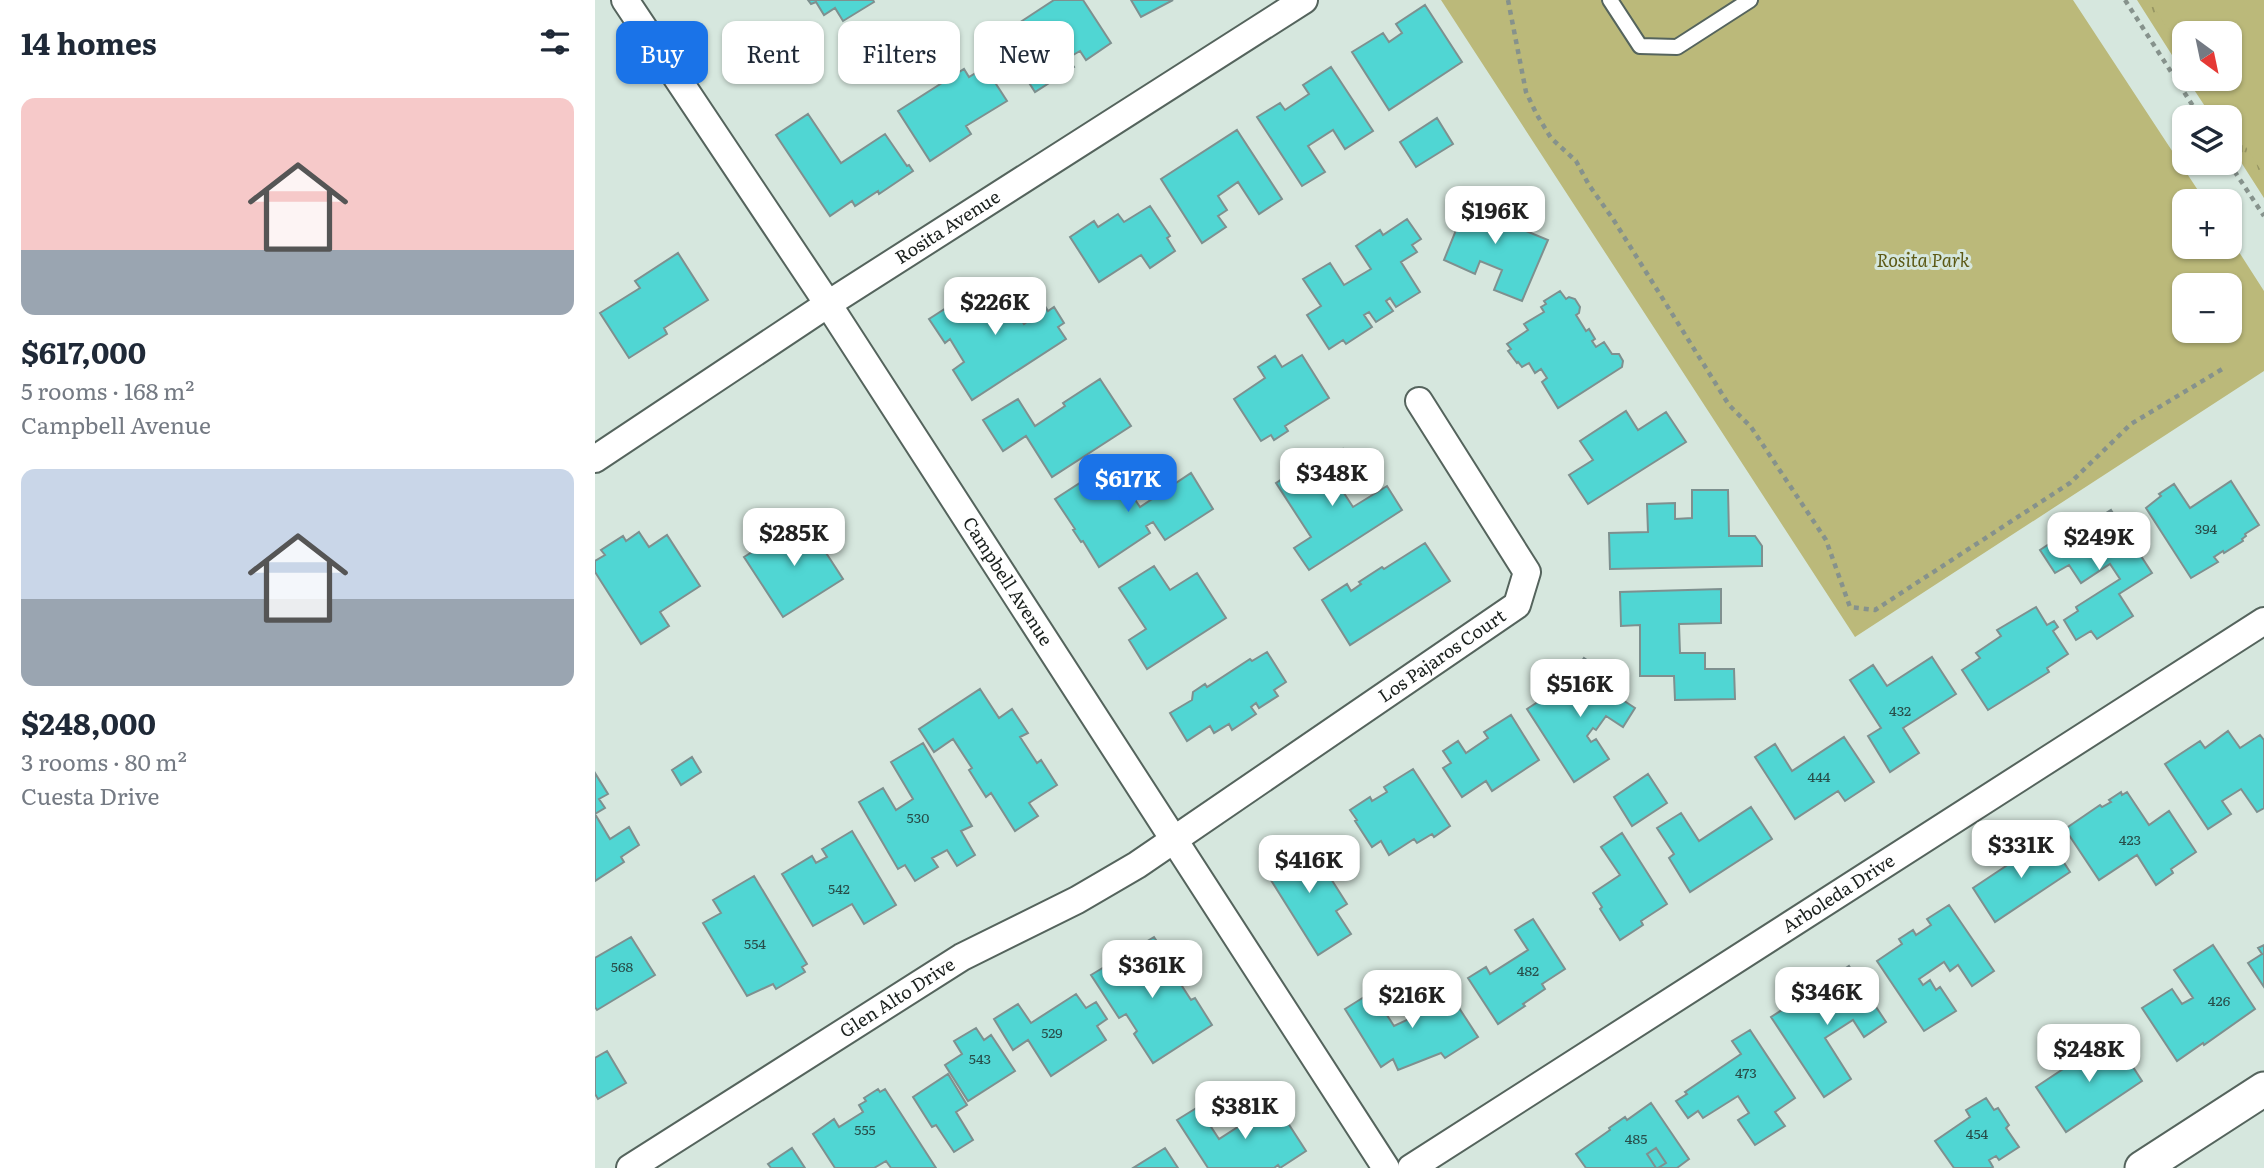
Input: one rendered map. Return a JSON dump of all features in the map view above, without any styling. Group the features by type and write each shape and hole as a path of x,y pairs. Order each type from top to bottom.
{"street":[{"name":"Campbell Avenue","path":"625,0 828,304 1385,1168"},
{"name":"Rosita Avenue","path":"595,459 828,304 1301,1"},
{"name":"Los Pajaros Court","path":"1173,840 1517,605 1527,572 1419,401"},
{"name":"Arboleda Drive","path":"1412,1168 2264,621"},
{"name":"Glen Alto Drive","path":"630,1168 962,957 1077,900 1173,840"},
{"path":"2142,1168 2264,1088"}],"lane":[{"path":"1610,0 1640,46 1677,47 1750,0"}],"path":[{"path":"1508,0 1526,92 1537,115 1551,138 1576,162 1728,405 1751,427 1826,540 1850,607 1875,610 2070,483 2131,424 2224,368"},
{"path":"2125,0 2192,105"},
{"path":"2237,175 2264,216"}],"green space":[{"name":"Rosita Park","path":"1441,0 2073,0 2172,151 2172,175 2188,175 2197,189 2172,189 2172,259 2242,259 2242,257 2264,291 2264,371 1855,637"},
{"path":"2137,0 2264,0 2264,198 2242,164 2242,105 2204,105 2195,91 2242,91 2242,21 2172,21 2172,55"},
{"path":"2149,0 2264,0 2264,175 2242,141 2242,105 2218,105 2209,91 2242,91 2242,21 2172,21 2172,35"}],"building":[{"path":"808,0 874,2 843,21 835,8 824,15 816,2 811,4"},
{"path":"1054,0 1083,0 1111,43 1086,60 1080,51 1074,54 1074,21 1022,21"},
{"path":"1131,0 1173,0 1141,17"},
{"path":"1425,5 1462,62 1389,110 1352,52 1383,33 1389,42 1402,33 1396,24"},
{"path":"1331,67 1373,131 1345,149 1333,130 1308,146 1325,172 1302,186 1257,117 1280,103 1285,110 1309,94 1303,85"},
{"path":"964,69 969,77 974,74 974,84 996,84 1007,101 966,126 971,134 930,161 898,111 940,84 960,84 960,72"},
{"path":"1030,84 1047,84 1035,92"},
{"path":"808,114 841,163 885,134 913,171 879,194 878,191 855,206 852,201 830,216 776,135"},
{"path":"1437,118 1453,144 1416,167 1400,142"},
{"path":"1237,130 1282,199 1259,214 1238,182 1218,196 1227,210 1218,216 1226,227 1202,243 1161,179"},
{"path":"1470,188 1495,198 1487,215 1548,240 1522,301 1494,290 1502,270 1480,261 1475,274 1444,260"},
{"path":"1150,206 1170,236 1167,238 1175,251 1150,268 1141,255 1099,282 1070,237 1094,221 1098,227 1118,214 1124,222"},
{"path":"1407,219 1421,239 1412,245 1417,252 1401,262 1420,292 1396,307 1390,298 1386,301 1393,311 1376,322 1369,312 1364,315 1372,327 1346,344 1343,340 1329,349 1307,315 1321,306 1303,279 1330,263 1344,285 1371,269 1356,246 1380,230 1383,235"},
{"path":"678,253 708,300 664,328 667,334 629,358 600,313 640,288 635,281"},
{"path":"998,284 1024,324 1028,321 1024,315 1043,303 1048,311 1054,307 1064,323 1058,327 1066,339 972,400 953,370 964,362 950,339 945,343 929,319 982,285 986,292"},
{"path":"1560,291 1566,299 1575,299 1580,307 1576,315 1586,331 1589,329 1596,347 1604,342 1612,354 1619,354 1623,361 1622,367 1558,408 1542,382 1547,378 1541,369 1535,373 1529,363 1522,367 1508,351 1511,349 1507,344 1528,330 1524,324 1544,312 1541,307 1546,304 1544,301"},
{"path":"1302,355 1329,398 1285,426 1288,431 1274,440 1271,435 1261,441 1234,399 1265,378 1258,367 1275,356 1282,367"},
{"path":"1100,379 1131,426 1052,477 1026,436 1003,451 983,420 1018,399 1035,426 1065,406 1063,403"},
{"path":"1626,411 1638,430 1666,412 1686,442 1588,504 1569,475 1593,460 1580,441"},
{"path":"1343,449 1359,474 1340,487 1353,507 1387,486 1402,510 1309,570 1294,548 1311,537 1276,483 1308,462 1312,469"},
{"path":"1100,470 1117,496 1128,489 1140,507 1191,473 1213,509 1165,540 1153,522 1146,526 1150,533 1099,567 1055,499"},
{"path":"2231,481 2259,525 2245,534 2243,541 2214,557 2218,562 2191,578 2146,508 2161,496 2159,494 2174,484 2190,508"},
{"path":"1692,490 1728,490 1729,536 1755,536 1762,546 1762,566 1610,569 1609,533 1648,532 1647,504 1675,503 1675,519 1692,518"},
{"path":"2111,510 2152,573 2119,594 2133,616 2097,639 2091,631 2076,640 2064,620 2078,611 2076,607 2120,579 2110,564 2081,583 2069,565 2055,573 2040,550 2064,534 2067,538"},
{"path":"804,519 843,579 783,617 744,557"},
{"path":"639,532 649,547 667,535 700,586 660,612 669,626 641,644 595,572 595,561 605,555 601,550 623,536 626,541"},
{"path":"1425,543 1450,581 1350,645 1322,600 1347,584 1351,591 1361,584 1359,582 1382,567 1384,569"},
{"path":"1154,566 1170,590 1197,573 1226,618 1147,669 1129,640 1146,629 1119,588"},
{"path":"1721,589 1721,623 1679,624 1680,653 1705,653 1705,669 1734,669 1735,699 1675,700 1674,676 1640,676 1640,625 1621,626 1620,592"},
{"path":"2036,607 2047,625 2054,621 2058,627 2053,631 2068,654 2047,668 2049,672 1988,710 1962,670 1980,658 1976,653 2001,636 1997,630"},
{"path":"1267,652 1286,682 1274,690 1278,696 1259,708 1256,703 1251,707 1256,714 1232,730 1229,724 1214,733 1210,726 1187,741 1170,713 1192,700 1193,692 1205,684 1207,687 1250,659 1252,661"},
{"path":"1932,657 1956,694 1903,728 1919,753 1890,772 1868,736 1881,728 1850,680 1873,665 1887,686"},
{"path":"1584,658 1616,680 1609,691 1635,708 1623,727 1606,716 1596,730 1593,728 1587,736 1591,742 1596,739 1609,759 1574,782 1527,709 1556,690 1565,703 1573,693 1565,686"},
{"path":"980,689 999,718 1012,709 1028,733 1020,737 1037,763 1041,760 1057,785 1029,803 1038,816 1015,831 991,793 986,797 969,770 972,768 953,739 934,752 919,729"},
{"path":"1511,715 1539,760 1492,791 1486,781 1462,797 1443,768 1451,763 1443,751 1458,741 1466,753 1488,738 1484,732"},
{"path":"2228,731 2240,748 2260,735 2264,740 2264,808 2257,812 2241,789 2222,801 2231,814 2208,829 2165,764 2200,741 2205,748"},
{"path":"1844,737 1874,782 1845,801 1838,791 1795,819 1755,757 1775,744 1792,771"},
{"path":"923,743 972,826 961,831 975,855 957,866 947,850 932,858 938,867 915,881 905,865 898,869 859,802 883,788 896,810 913,799 891,762"},
{"path":"692,757 701,772 681,785 672,770"},
{"path":"1413,769 1450,826 1434,837 1432,834 1417,843 1414,839 1389,855 1381,841 1372,847 1350,810 1370,797 1372,801 1387,792 1384,787"},
{"path":"595,773 608,794 599,799 605,808 595,814"},
{"path":"1648,774 1667,803 1632,826 1614,797"},
{"path":"2121,792 2122,795 2127,792 2149,825 2169,811 2196,852 2171,869 2173,873 2156,885 2137,855 2099,880 2065,829 2100,805 2102,807 2111,802 2109,800"},
{"path":"1751,807 1772,839 1690,892 1669,858 1674,854 1657,828 1681,813 1699,841"},
{"path":"595,814 610,839 629,827 639,845 621,857 624,862 595,881"},
{"path":"852,831 896,905 864,924 852,904 813,926 782,874 812,856 816,863 827,857 822,849"},
{"path":"1622,833 1667,904 1641,921 1643,925 1620,940 1593,893 1620,875 1601,847"},
{"path":"1305,838 1347,904 1336,911 1351,934 1318,955 1262,866"},
{"path":"2048,838 2070,872 1995,922 1973,888"},
{"path":"754,876 807,964 802,967 805,972 776,989 773,984 747,996 703,923 721,913 713,900"},
{"path":"1949,905 1994,971 1972,986 1958,965 1950,971 1944,962 1919,979 1923,985 1930,980 1936,990 1940,987 1956,1011 1924,1031 1877,961 1902,944 1899,939 1913,930 1916,935 1931,925 1927,919"},
{"path":"1533,919 1565,969 1542,984 1545,989 1523,1004 1525,1006 1498,1024 1468,978 1486,967 1490,974 1528,950 1515,930"},
{"path":"631,937 655,975 597,1010 595,958"},
{"path":"1154,937 1191,1000 1195,998 1212,1025 1153,1063 1134,1034 1137,1031 1126,1014 1119,1018 1091,975"},
{"path":"2213,945 2255,1009 2177,1061 2142,1008 2172,989 2182,1004 2193,998 2174,970"},
{"path":"2264,945 2264,987 2248,963 2262,954 2258,948"},
{"path":"1849,966 1886,1022 1864,1037 1853,1020 1825,1038 1851,1079 1824,1097 1771,1017 1807,994 1813,1003 1829,992 1823,983"},
{"path":"1446,988 1478,1037 1445,1058 1441,1053 1398,1070 1393,1059 1381,1067 1345,1009 1372,992 1394,1026 1426,1011 1421,1004"},
{"path":"1076,994 1086,1008 1096,1002 1107,1019 1097,1026 1106,1040 1051,1076 1028,1040 1013,1050 994,1019 1018,1004 1031,1023"},
{"path":"976,1028 984,1040 991,1035 1015,1071 968,1101 945,1065 962,1054 954,1041"},
{"path":"1750,1030 1795,1098 1775,1112 1785,1126 1755,1145 1738,1120 1749,1113 1738,1096 1703,1118 1698,1111 1688,1118 1676,1101 1741,1054 1732,1041"},
{"path":"2113,1036 2142,1081 2066,1132 2036,1087"},
{"path":"607,1051 626,1083 598,1099 595,1094 595,1058"},
{"path":"948,1074 967,1105 956,1112 973,1140 954,1152 936,1125 932,1127 913,1097"},
{"path":"878,1089 880,1092 885,1089 936,1168 891,1168 886,1161 874,1168 835,1168 813,1134 834,1119 839,1127 863,1112 859,1105 866,1101 864,1098"},
{"path":"1986,1098 1994,1110 1998,1108 2009,1125 2006,1128 2019,1147 1999,1160 1996,1156 1989,1160 1992,1168 1954,1168 1935,1141 1970,1117 1966,1110"},
{"path":"1275,1103 1306,1151 1280,1168 1278,1165 1274,1168 1208,1168 1177,1120 1198,1107 1219,1139"},
{"path":"1651,1103 1689,1159 1677,1168 1658,1168 1666,1163 1656,1148 1647,1154 1656,1168 1586,1168 1576,1154 1625,1117 1627,1120"},
{"path":"792,1148 805,1168 771,1168 768,1164"},
{"path":"1165,1148 1178,1168 1133,1168"},
{"path":"1656,1148 1666,1163 1658,1168 1647,1154"}]}
